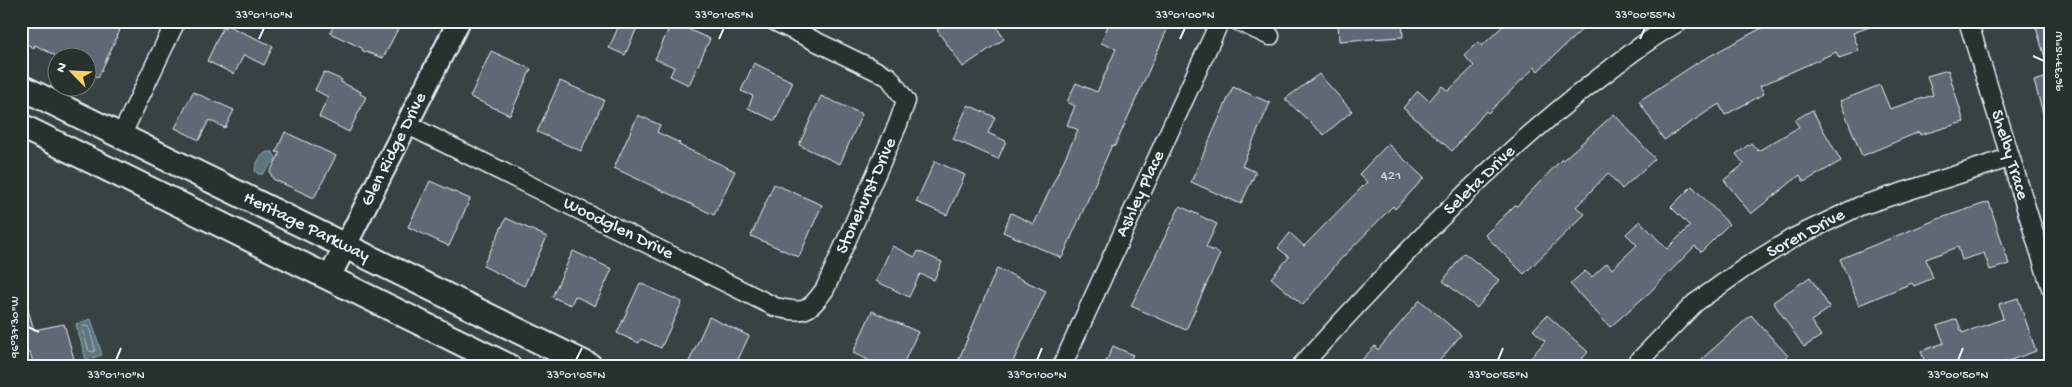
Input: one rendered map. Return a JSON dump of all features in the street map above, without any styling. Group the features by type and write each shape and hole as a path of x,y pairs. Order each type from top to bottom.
{"main road":[{"name":"Heritage Parkway","path":"21,87 590,366"},
{"name":"Heritage Parkway","path":"21,126 508,366"}],"street":[{"path":"121,136 176,21"},
{"name":"Glen Ridge Drive","path":"328,278 408,125 459,21"},
{"name":"Stonehurst Drive","path":"774,21 889,77 906,101 898,124 825,289"},
{"name":"Ashley Place","path":"1062,366 1220,21"},
{"path":"1238,21 1270,36"},
{"name":"Shelby Trace","path":"1968,21 2009,158 2051,288"},
{"name":"Seleta Drive","path":"1301,366 1410,248 1490,168 1561,107 1677,22"},
{"name":"Woodglen Drive","path":"408,125 774,307 796,311 811,307 825,289"},
{"name":"Soren Drive","path":"1634,366 1695,304 1746,267 1793,238 1860,206 2009,158"}],"water":[{"path":"267,152 273,152 276,159 263,174 258,174 255,171 257,163"},
{"path":"91,319 102,355 86,360 76,324"}],"building":[{"path":"21,21 111,21 112,26 120,30 98,78 98,48 48,48 48,52 35,45 34,48 21,41"},
{"path":"336,21 402,21 383,58 363,51 362,48 330,33"},
{"path":"621,21 640,21 625,55 609,48"},
{"path":"950,21 993,21 1004,39 963,67 937,30"},
{"path":"1110,21 1171,21 1115,146 1112,145 1062,258 1003,232 1011,213 1034,224 1078,130 1067,125 1075,106 1067,102 1076,83 1097,92 1116,49 1101,43"},
{"path":"1338,21 1402,21 1403,37 1339,41"},
{"path":"1508,21 1591,21 1538,71 1535,67 1488,113 1486,111 1452,151 1403,108 1418,91 1429,101 1442,86 1448,91 1474,66 1464,55 1478,42 1482,46"},
{"path":"1777,21 1881,21 1881,23 1853,33 1859,51 1839,58 1836,52 1760,86 1764,94 1725,115 1719,104 1664,140 1639,101 1697,63"},
{"path":"2034,21 2051,21 2051,64 2047,64"},
{"path":"672,22 710,39 689,85 670,76 674,67 655,59"},
{"path":"226,25 273,46 264,65 244,55 234,74 207,61 223,27 225,28"},
{"path":"491,51 531,69 510,115 470,97"},
{"path":"754,63 793,82 775,121 748,108 753,96 741,91"},
{"path":"1948,70 1964,122 1920,135 1919,132 1862,156 1840,101 1880,85 1890,109 1933,95 1927,76"},
{"path":"324,72 342,80 341,82 361,92 360,94 366,97 349,132 319,117 328,97 315,90"},
{"path":"1319,74 1352,111 1324,135 1285,99"},
{"path":"2051,76 2051,123 2046,124 2034,81"},
{"path":"560,81 604,100 581,151 537,132"},
{"path":"1233,87 1270,103 1242,166 1256,172 1241,204 1191,182"},
{"path":"193,92 234,110 225,128 209,120 199,140 175,128"},
{"path":"821,96 862,114 840,164 799,145"},
{"path":"968,105 995,117 988,133 1006,141 998,159 953,139"},
{"path":"1812,110 1841,161 1804,182 1800,175 1751,214 1724,180 1744,164 1736,154 1751,143 1758,151 1799,127 1795,120"},
{"path":"1614,114 1655,159 1622,189 1608,173 1576,207 1585,214 1524,274 1485,235 1515,205 1517,206 1562,159"},
{"path":"638,115 660,125 657,132 680,143 679,145 735,171 714,215 614,168"},
{"path":"285,132 336,156 314,198 273,179 270,172 280,153 276,152"},
{"path":"1388,144 1424,178 1395,209 1393,206 1338,262 1303,305 1271,278 1289,257 1278,248 1290,233 1304,246 1367,182 1359,174"},
{"path":"935,161 965,175 947,215 916,202"},
{"path":"430,181 470,199 449,246 408,227"},
{"path":"774,184 822,205 799,257 751,236"},
{"path":"1692,186 1729,224 1701,252 1695,246 1650,292 1610,327 1570,284 1585,271 1592,277 1607,263 1612,269 1637,245 1626,234 1640,221 1667,249 1690,226 1671,207"},
{"path":"1989,202 2009,264 1990,270 1984,253 1962,260 1958,247 1926,259 1933,278 1914,286 1912,283 1859,305 1840,259 1938,219"},
{"path":"1180,206 1217,224 1206,247 1220,254 1186,330 1131,306"},
{"path":"506,218 547,237 524,286 483,266"},
{"path":"892,246 915,257 918,251 942,262 934,280 920,274 909,297 876,281"},
{"path":"573,251 612,269 595,306 575,296 571,305 552,297"},
{"path":"1464,253 1499,280 1477,308 1443,281"},
{"path":"997,268 1046,291 1011,366 956,366"},
{"path":"1810,277 1830,308 1811,321 1821,336 1804,347 1773,302"},
{"path":"640,283 682,302 661,348 641,339 639,343 617,333"},
{"path":"2018,298 2036,351 1994,366 1926,366 1921,351 1944,343 1937,326 1957,319 1962,333 2003,319 1999,304"},
{"path":"21,299 25,299 34,330 64,324 76,366 34,366 30,352 21,355"},
{"path":"1420,300 1461,335 1435,366 1356,366 1375,346 1378,350"},
{"path":"872,311 918,332 902,366 881,366 853,353"},
{"path":"1547,315 1588,352 1576,366 1524,366 1545,341 1533,330"},
{"path":"1751,315 1788,356 1777,366 1694,366"},
{"path":"709,317 749,336 735,366 687,366"},
{"path":"1113,346 1133,355 1127,366 1104,366"}]}
